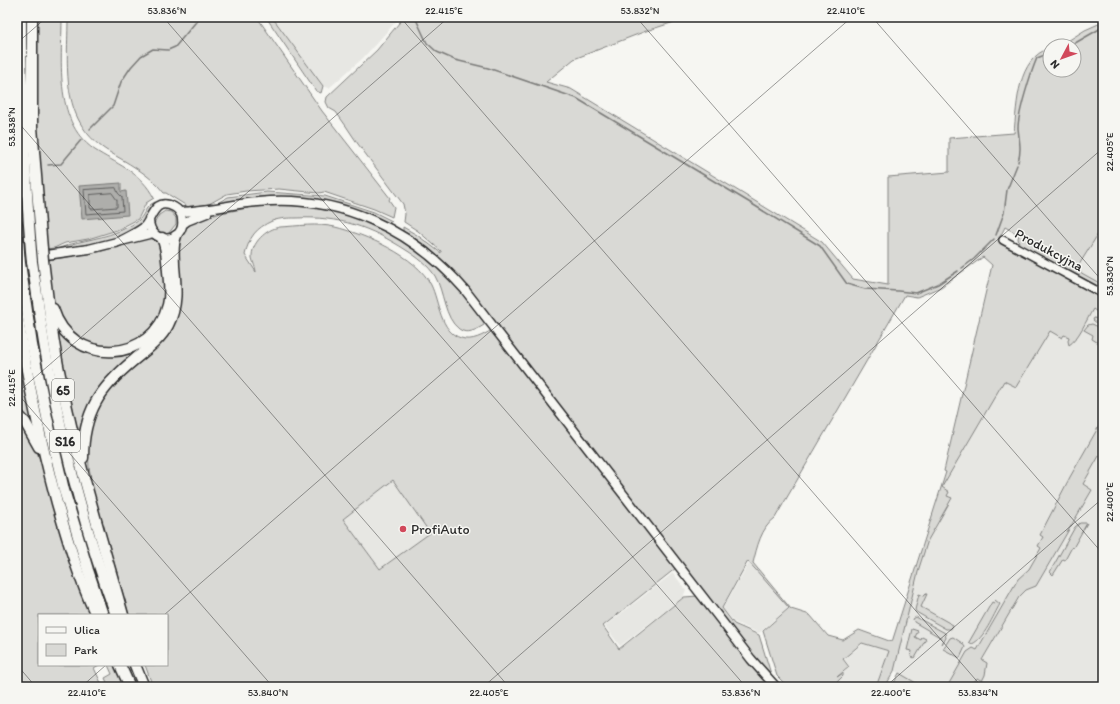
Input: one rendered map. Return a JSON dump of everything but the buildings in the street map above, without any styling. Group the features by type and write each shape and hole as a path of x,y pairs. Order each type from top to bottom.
{"highway":[{"name":"S16","path":"20,17 23,131 31,251 38,261 45,348 75,483 88,532 116,614"},
{"name":"65","path":"31,17 32,127 42,250 38,261 46,289 61,380 87,490 123,614"},
{"name":"S16","path":"17,225 19,258 32,345 48,422 64,490 103,614"},
{"path":"46,289 53,312 58,322 71,338 84,346 100,351 112,352 132,348 145,340 154,331 164,316 168,304 168,268 165,246 157,236"},
{"path":"87,490 83,445 86,428 92,409 97,399 112,379 158,340 167,327 173,314 177,288 173,245 176,236"},
{"name":"S16","path":"17,312 26,374 46,462 64,528 77,567 96,614"},
{"path":"17,414 25,422 46,462"},
{"path":"120,666 129,685"},
{"path":"136,666 144,687"}],"main road":[{"path":"180,212 258,202 285,201 318,204 341,209 367,218 392,230 424,250 443,266 465,290 751,659 776,687"},
{"path":"116,243 144,228 153,211 162,206 172,206 180,212 183,224"},
{"path":"19,258 89,250 116,243 157,236 167,239 176,236 183,224 187,221 199,215 223,207"},
{"path":"149,219 149,224 157,236"}],"street":[{"name":"Produkcyjna","path":"1003,240 1103,294"}],"shaded area":[{"path":"272,17 400,17 363,58 329,88 323,86"},
{"path":"1103,226 1103,285 1077,271 1077,268"},
{"path":"998,244 1103,301 1103,687 967,687 1052,537 966,687 922,687 885,665 885,662 876,687 827,687 850,667 844,659 863,644 889,651 947,472"},
{"path":"393,480 430,533 380,569 343,519"},
{"path":"749,563 788,608 759,633 734,622 723,608"},
{"path":"673,573 686,590 683,597 620,646 605,626"}],"green space":[{"path":"36,17 62,17 61,53 63,91 73,126 84,140 98,152 137,176 149,189 154,198 146,203 138,219 117,230 46,249 37,127"},
{"path":"68,17 257,17 322,111 390,198 389,200 394,207 392,217 374,209 324,192 319,193 279,189 246,191 227,194 209,204 190,208 164,193 145,174 106,150 91,137 80,123 73,107 69,90 67,54"},
{"path":"266,17 272,17 323,86 321,93 316,91"},
{"path":"404,17 690,17 646,31 574,59 546,82 571,89 822,242 853,279 888,285 888,177 949,172 949,138 1014,133 1016,109 1021,83 1031,61 1042,52 1042,78 1082,78 1082,38 1072,38 1085,30 1103,22 1103,226 1077,268 1078,271 1103,285 1103,289 1019,244 1019,235 1005,227 998,241 1103,297 1103,325 1099,325 1093,320 1094,318 1098,319 1100,314 1093,309 1079,334 1069,345 1069,337 1064,335 1062,338 1050,331 1016,387 1004,381 942,487 949,492 947,496 952,498 928,540 919,568 894,671 885,687 876,687 889,651 862,643 843,659 849,667 837,677 843,673 843,676 832,687 788,687 777,676 763,631 789,608 748,561 722,608 734,624 759,635 771,674 768,674 469,288 439,256 403,231 403,227 417,235 441,253 441,251 418,231 404,222 405,214 403,204 336,112 329,108 326,102 327,97 377,50","holes":["983,257 992,265 944,471 946,472 892,642 859,630 843,640 828,636 810,615 791,609 753,563 763,532 775,518 905,295 917,297 941,287"]},
{"path":"267,192 325,196 374,212 392,221 389,223 360,211 330,202 298,198 260,197 210,207 228,197"},
{"path":"155,202 145,221 138,228 118,238 102,243 55,250 117,232 139,220 147,208"},
{"path":"283,205 322,209 335,212 351,216 382,229 412,246 439,267 464,293 485,321 484,325 468,332 459,329 450,318 435,276 426,265 414,255 380,235 367,229 341,221 312,218 287,218 275,220 257,230 251,238 245,255 256,272 252,252 257,242 265,234 275,228 280,227 321,225 347,230 374,241 389,248 414,265 424,274 431,285 444,323 454,335 469,339 492,330 676,568 603,626 619,649 684,597 698,596 771,687 153,687 145,666 168,666 168,614 129,614 93,490 89,467 89,433 93,416 108,389 164,338 176,243 186,226 194,221 221,213 253,207","holes":["393,480 430,533 380,569 343,519"]},
{"path":"165,211 171,212 176,218 176,224 168,234 159,232 154,224 159,215"},
{"path":"149,237 159,242 161,245 166,287 165,304 160,319 144,337 116,349 88,344 66,327 57,311 51,289 47,260 99,252"},
{"path":"56,324 63,337 67,340 102,355 162,330 107,380 81,445 67,382"},
{"path":"1092,324 1103,329 1103,346 1092,339 1093,335 1084,330 1088,325"},
{"path":"17,342 35,433 24,414 17,409"},
{"path":"17,419 35,447 91,614 38,614 38,666 97,666 94,668 103,687 17,687"},
{"path":"1103,419 1103,457 1099,456 1083,484 1092,490 1036,586 1026,590 1019,597 982,660 987,663 985,675 982,681 977,678 974,682 979,685 978,687 947,687 967,652 973,648 977,650 1018,579 1029,569 1041,548 1038,546 1043,537 1040,535 1070,477"},
{"path":"1080,523 1087,523 1073,548 1072,547 1065,560 1063,559 1053,575 1050,572 1075,527"},
{"path":"919,594 924,596 927,594 921,607 953,625 951,629 946,629 916,612 915,610"},
{"path":"995,600 1000,604 984,632 972,644 969,642 992,602 994,603"},
{"path":"916,617 945,633 946,638 942,644 943,639 914,622 913,619"},
{"path":"912,629 918,631 915,637 921,640 922,637 926,639 915,658 911,657 912,651 907,650"},
{"path":"953,637 965,647 960,658 943,649 950,638"},
{"path":"108,666 115,666 125,687 109,687 105,678 112,674"},
{"path":"899,673 923,687 892,687"}],"water":[{"path":"121,183 121,192 126,191 128,215 82,219 79,186"}],"waterway":[{"path":"90,129 113,106 121,82 131,67 141,56 153,49 168,50 175,47 200,17"},
{"path":"415,17 427,43 437,52 455,60 488,68 576,98 820,246 847,284 865,289 916,293 938,284 958,271"},
{"path":"1082,39 1103,27"},
{"path":"1018,162 1020,149 1018,128 1020,113 1037,58 1042,56"},
{"path":"48,165 61,164 81,140"},
{"path":"996,235 1004,213 1007,190 1017,165"},
{"path":"962,268 974,259 994,239"}],"place":[{"name":"ProfiAuto","path":"403,529"}]}
